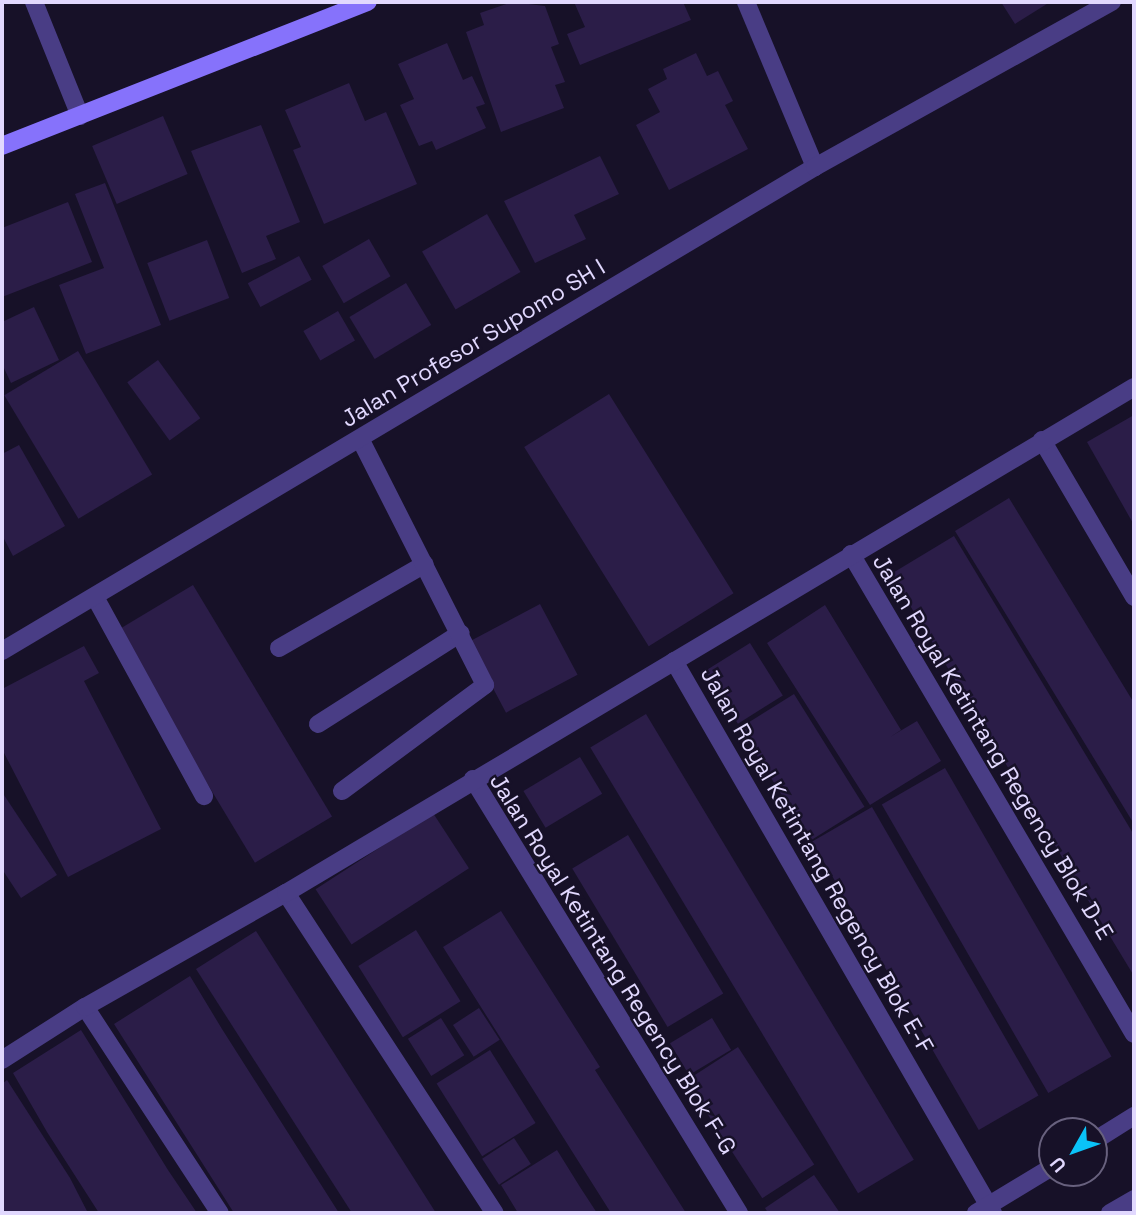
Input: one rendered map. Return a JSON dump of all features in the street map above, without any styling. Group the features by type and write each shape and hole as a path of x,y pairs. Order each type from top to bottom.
{"street":[{"path":"34,2 80,116"},
{"path":"2,146 368,2"},
{"path":"746,2 815,167"},
{"name":"Jalan Profesor Supomo SH I","path":"2,651 815,167 1112,2"},
{"path":"851,554 1134,387"},
{"path":"342,792 481,690 483,677 360,439"},
{"path":"1042,440 1134,597"},
{"name":"Jalan Royal Ketintang Regency Blok D-E","path":"674,660 851,554 1134,1034"},
{"path":"279,648 425,564"},
{"path":"95,597 204,796"},
{"path":"318,724 461,633"},
{"name":"Jalan Royal Ketintang Regency Blok E-F","path":"473,779 674,660 985,1211"},
{"name":"Jalan Royal Ketintang Regency Blok F-G","path":"2,1060 85,1007 286,892 473,779 739,1213"},
{"path":"286,892 495,1213"},
{"path":"85,1007 220,1213"},
{"path":"1108,1132 1134,1116"},
{"path":"985,1211 1038,1176"},
{"path":"1110,1213 1134,1199"}],"building":[{"path":"512,2 545,6 559,44 551,47 565,82 555,85 564,108 501,132 466,32 484,25 480,13"},
{"path":"574,2 683,2 691,20 580,65 567,34 585,27"},
{"path":"1001,2 1050,2 1015,24"},
{"path":"447,43 463,80 472,76 485,104 476,107 486,128 436,150 432,141 419,146 400,105 414,99 398,64"},
{"path":"696,53 707,76 718,71 733,101 725,105 748,149 669,190 636,125 660,112 648,89 667,79 663,69"},
{"path":"349,83 365,121 386,112 417,184 324,224 293,150 301,147 285,110"},
{"path":"163,116 188,174 117,204 92,146"},
{"path":"261,125 300,222 266,236 276,259 242,273 191,151"},
{"path":"600,156 619,194 574,215 586,239 535,263 504,201"},
{"path":"105,183 161,325 86,354 59,285 104,268 75,194"},
{"path":"68,202 92,262 2,297 2,228"},
{"path":"487,214 520,272 456,310 422,252"},
{"path":"369,239 390,276 344,303 322,266"},
{"path":"207,240 229,298 169,321 147,263"},
{"path":"299,256 312,280 260,307 248,283"},
{"path":"406,283 431,325 375,359 349,317"},
{"path":"34,307 59,360 11,383 2,364 2,322"},
{"path":"338,311 355,340 320,360 303,331"},
{"path":"78,351 152,474 78,519 4,395"},
{"path":"158,360 200,418 170,441 127,382"},
{"path":"609,394 734,593 649,646 524,447"},
{"path":"1134,415 1134,525 1087,442"},
{"path":"19,445 65,526 13,556 2,535 2,454"},
{"path":"1009,498 1134,703 1134,824 955,531"},
{"path":"954,536 1134,835 1134,976 891,574"},
{"path":"193,585 332,816 255,863 116,631"},
{"path":"540,604 578,675 506,713 468,642"},
{"path":"825,605 901,730 890,737 917,721 941,761 870,805 767,643"},
{"path":"750,643 783,696 738,724 705,671"},
{"path":"84,646 99,673 84,681 161,829 68,877 2,749 2,689"},
{"path":"794,694 864,807 810,841 740,728"},
{"path":"646,714 914,1160 858,1193 590,747"},
{"path":"580,757 602,794 546,828 523,791"},
{"path":"945,768 1112,1056 1048,1093 882,804"},
{"path":"2,792 57,875 21,898 2,869"},
{"path":"872,807 1038,1095 979,1130 812,842"},
{"path":"433,813 469,868 352,945 316,889"},
{"path":"628,835 723,994 668,1027 572,868"},
{"path":"501,911 600,1067 595,1070 686,1213 611,1213 443,947"},
{"path":"416,930 461,1001 403,1037 358,966"},
{"path":"256,931 436,1213 352,1213 196,969"},
{"path":"190,976 339,1213 234,1213 114,1024"},
{"path":"479,1008 500,1040 474,1057 453,1025"},
{"path":"441,1018 464,1055 431,1076 408,1039"},
{"path":"712,1018 731,1050 689,1075 670,1043"},
{"path":"81,1030 197,1213 99,1213 47,1132 13,1073"},
{"path":"738,1047 814,1164 762,1198 686,1081"},
{"path":"490,1050 536,1123 482,1156 437,1083"},
{"path":"7,1080 70,1178 88,1213 2,1213 2,1084"},
{"path":"514,1138 531,1164 499,1185 482,1159"},
{"path":"557,1150 597,1213 518,1213 501,1185"},
{"path":"814,1175 840,1213 768,1213 765,1208"}]}
